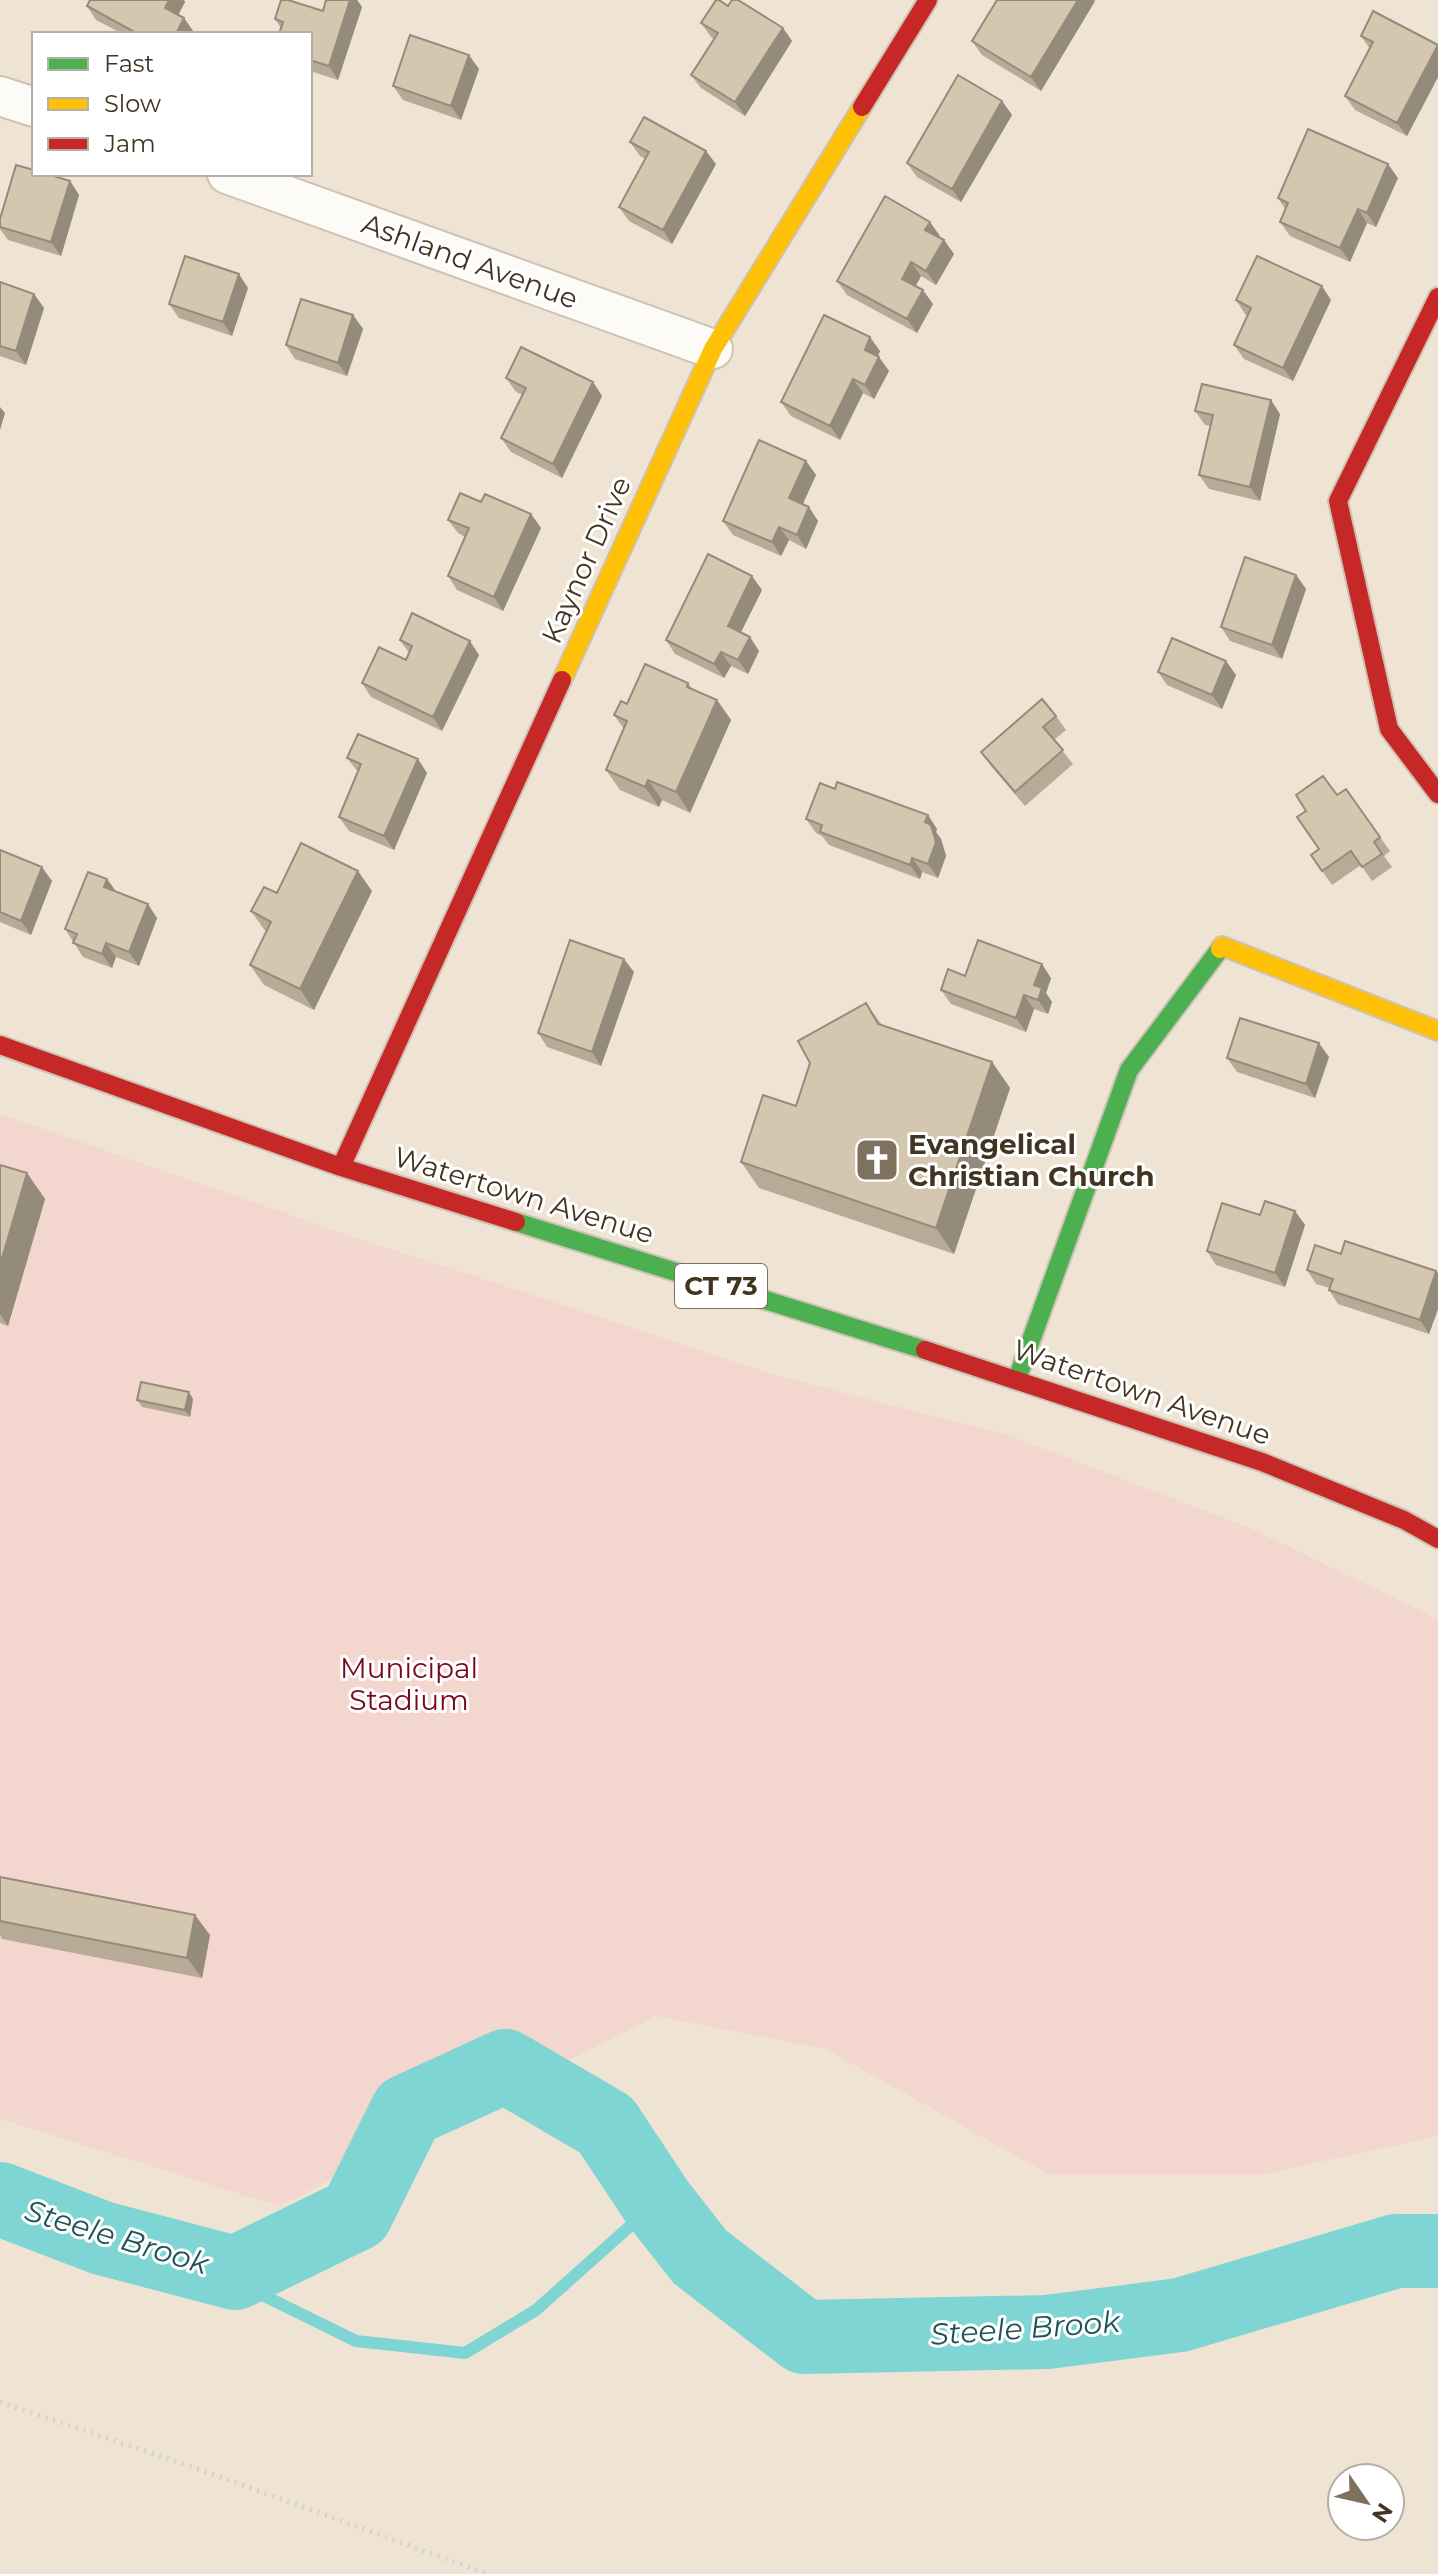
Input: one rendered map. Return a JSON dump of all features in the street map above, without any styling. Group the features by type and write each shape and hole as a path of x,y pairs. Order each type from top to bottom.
{"street":[{"name":"Kaynor Drive","path":"341,1167 713,349 928,0"},
{"path":"0,96 32,106"},
{"name":"Ashland Avenue","path":"233,176 713,349"},
{"path":"1438,297 1338,501 1389,729 1438,794"},
{"path":"1017,1379 1129,1070 1222,946 1438,1031"},
{"name":"Watertown Avenue","path":"0,1045 341,1167 1017,1379 1262,1462 1404,1520 1438,1539"}],"path":[{"path":"0,2402 198,2469 488,2574"}],"green space":[{"name":"Municipal Stadium","path":"0,1114 342,1233 785,1378 1002,1433 1250,1528 1438,1619 1438,2136 1260,2175 1050,2175 826,2049 656,2016 279,2206 0,2119"}],"building":[{"path":"90,0 169,0 165,8 184,18 177,32 134,32 87,6"},
{"path":"281,0 323,11 326,0 350,0 329,66 312,61 312,32 280,32 283,22 275,19"},
{"path":"716,0 728,6 732,0 738,0 783,28 735,102 691,75 718,33 701,23"},
{"path":"997,0 1078,0 1031,77 972,41"},
{"path":"1373,11 1438,45 1397,123 1345,96 1373,42 1361,36"},
{"path":"410,35 469,55 451,106 393,86"},
{"path":"958,75 1002,101 952,189 907,163"},
{"path":"644,117 706,151 663,230 619,207 649,152 630,142"},
{"path":"1308,129 1388,164 1367,213 1358,209 1340,248 1280,222 1288,203 1278,198"},
{"path":"16,165 32,169 32,176 54,176 70,181 51,242 0,227"},
{"path":"885,196 930,222 925,230 944,240 926,271 911,262 902,279 923,290 907,319 837,281"},
{"path":"185,256 239,274 223,322 169,304"},
{"path":"1257,256 1322,286 1283,368 1234,345 1251,308 1236,300"},
{"path":"0,282 34,294 16,351 0,346"},
{"path":"301,299 353,315 338,363 286,345"},
{"path":"824,315 870,337 865,350 879,357 865,385 853,379 830,426 781,402"},
{"path":"521,347 593,382 553,464 501,438 526,388 506,378"},
{"path":"1202,384 1271,400 1250,487 1199,475 1213,415 1195,411"},
{"path":"759,440 806,461 789,498 809,507 797,535 779,527 772,542 723,521"},
{"path":"460,493 481,502 485,494 531,514 494,597 448,576 469,528 448,520"},
{"path":"708,554 752,576 728,626 750,637 738,660 721,652 714,664 666,640"},
{"path":"1245,557 1296,575 1272,645 1221,627"},
{"path":"412,613 470,641 433,717 362,683 379,647 406,660 412,646 400,640"},
{"path":"1172,638 1226,661 1212,695 1158,672"},
{"path":"645,664 717,700 676,792 648,780 645,787 606,770 627,721 614,715 621,701 627,704"},
{"path":"1042,699 1056,716 1043,727 1063,750 1015,792 981,752"},
{"path":"358,734 418,759 384,836 339,817 361,764 347,758"},
{"path":"1323,776 1337,795 1346,789 1380,837 1374,842 1382,854 1362,867 1351,851 1322,871 1311,855 1319,849 1297,817 1306,811 1296,795"},
{"path":"837,782 928,815 925,822 931,825 936,842 928,864 912,858 910,865 820,832 822,825 806,819 820,783 835,789"},
{"path":"301,843 358,871 300,989 250,965 271,922 251,911 264,887 277,893"},
{"path":"0,850 42,867 21,921 0,912"},
{"path":"88,872 107,879 104,887 148,904 129,952 106,943 102,954 73,943 77,934 65,929"},
{"path":"570,940 624,959 592,1052 538,1033"},
{"path":"978,940 1042,964 1034,985 1042,988 1038,1000 1024,995 1016,1018 941,990 948,969 965,976"},
{"name":"Evangelical Christian Church","path":"866,1003 878,1024 992,1062 936,1228 741,1162 763,1095 796,1106 810,1063 798,1041"},
{"path":"1240,1018 1319,1043 1306,1084 1227,1058"},
{"path":"0,1165 27,1173 0,1265"},
{"path":"1265,1201 1295,1211 1275,1273 1207,1251 1222,1203 1260,1215"},
{"path":"1345,1241 1436,1271 1420,1320 1329,1290 1333,1279 1307,1270 1315,1245 1341,1254"},
{"path":"141,1382 189,1392 185,1410 137,1400"},
{"path":"0,1877 195,1915 187,1958 0,1921"}],"waterway":[{"name":"Steele Brook","path":"0,2199 102,2238 235,2273 356,2214 407,2111 505,2066 606,2125 657,2202 700,2257 804,2337 1047,2332 1180,2315 1396,2251 1438,2251"},
{"name":"Steele Brook","path":"235,2273 246,2287 356,2341 465,2353 536,2310 657,2202"}],"traffic: fast":[{"path":"1017,1379 1129,1070 1220,949"},
{"path":"516,1222 925,1350"}],"traffic: slow":[{"path":"562,680 713,349 862,107"},
{"path":"1220,949 1222,946 1438,1031"}],"traffic: jam":[{"path":"862,107 928,0"},
{"path":"1438,297 1338,501 1389,729 1438,794"},
{"path":"341,1167 562,680"},
{"path":"0,1045 341,1167 516,1222"},
{"path":"925,1350 1262,1462 1404,1520 1438,1539"}],"place":[{"name":"Evangelical Christian Church","path":"877,1160"}]}
